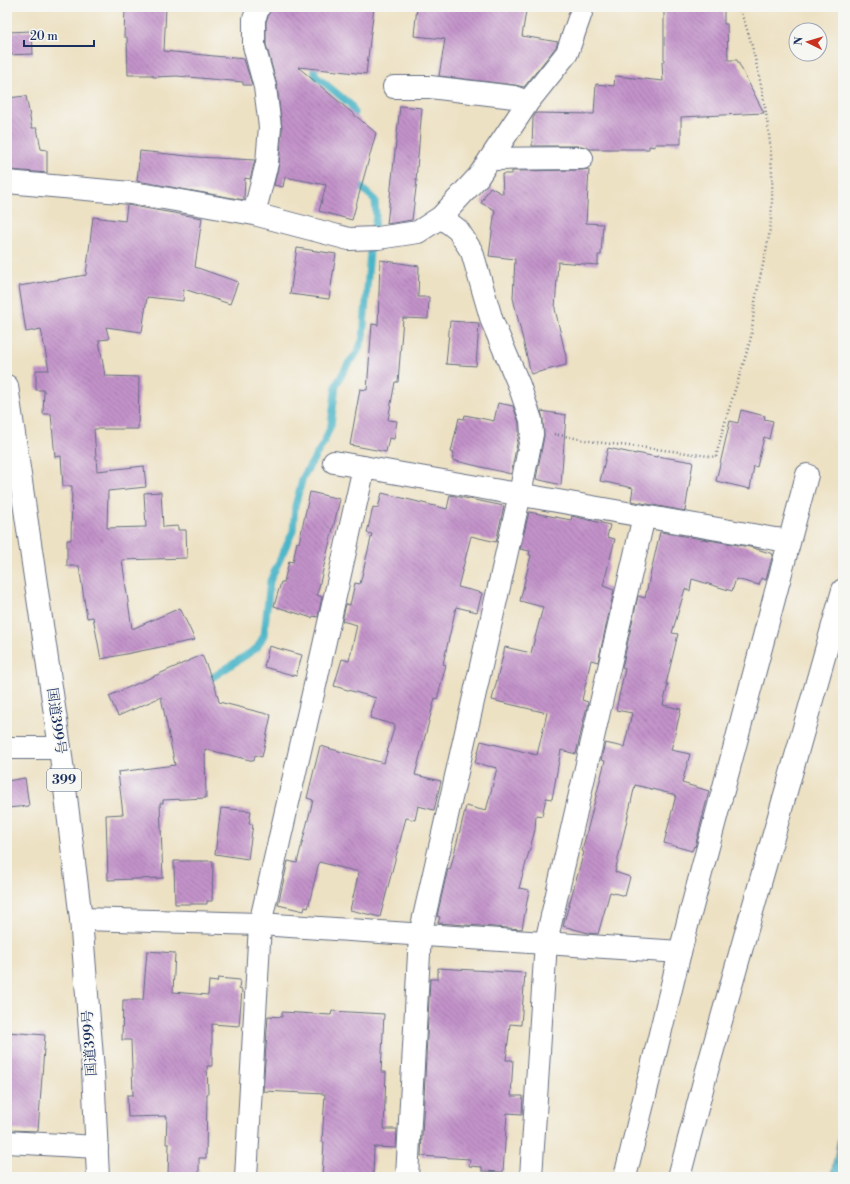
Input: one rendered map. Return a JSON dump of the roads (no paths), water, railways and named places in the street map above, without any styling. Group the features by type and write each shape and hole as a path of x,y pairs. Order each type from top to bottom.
{"main road":[{"path":"254,214 267,163 270,127 265,87 254,46 254,19 259,7"},
{"path":"7,182 131,193 254,214 328,234 359,240 418,232 441,217 478,177 528,102 567,53 583,7"},
{"path":"394,87 430,87 514,97 528,102"},
{"path":"490,159 582,158"},
{"path":"407,1177 420,935 520,494 532,434 531,420 519,385 492,321 472,252 458,230 441,217"},
{"name":"国道399号","path":"7,386 60,748 81,919 93,1070 98,1177"},
{"path":"334,462 775,539 789,540"},
{"path":"246,1177 260,924 364,467"},
{"path":"625,1177 680,952 807,475"},
{"path":"531,1177 546,942 644,516"},
{"path":"679,1177 706,1074 843,590"},
{"path":"7,748 60,748"},
{"path":"81,919 260,924 680,952"},
{"path":"7,1142 97,1147"}],"water":[{"path":"843,1112 843,1177 830,1177 831,1175"}],"waterway":[{"path":"312,61 316,76 351,105 354,112 353,123"},
{"path":"204,683 257,648 264,635 270,581 293,531 295,506 303,477 324,442 331,425 336,385 349,362 357,353 363,338 370,251 376,216 375,200 354,181"}]}
